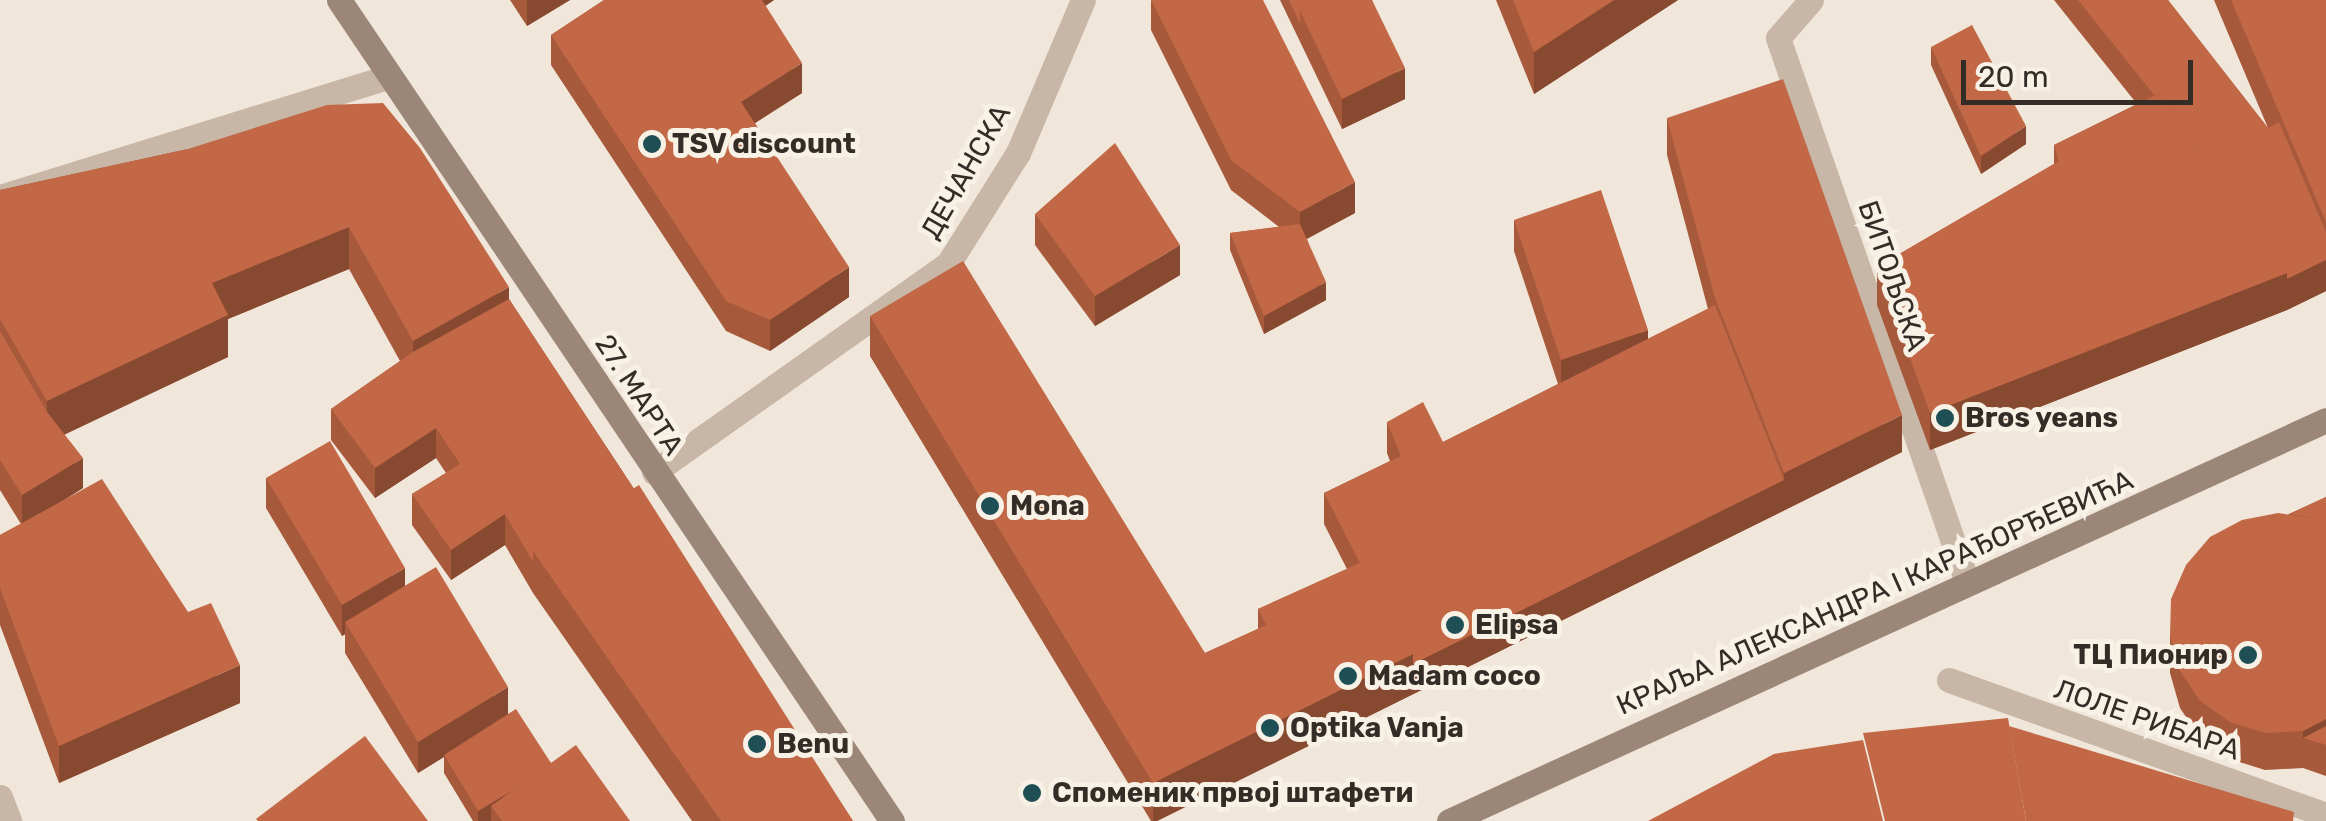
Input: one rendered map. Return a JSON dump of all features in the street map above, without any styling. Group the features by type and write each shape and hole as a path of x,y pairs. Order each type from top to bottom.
{"street":[{"name":"27. МАРТА","path":"339,0 892,821"},
{"name":"ДЕЧАНСКА","path":"654,472 948,264 1018,153 1083,0"},
{"name":"БИТОЉСКА","path":"1811,0 1778,38 1967,582"},
{"path":"0,196 390,76"},
{"name":"КРАЉА АЛЕКСАНДРА I КАРАЂОРЂЕВИЋА","path":"1449,821 2326,420"},
{"name":"ЛОЛЕ РИБАРА","path":"1949,680 2326,815"},
{"path":"0,797 8,821"}],"building":[{"path":"604,0 762,0 802,63 741,102 849,267 770,320 726,301 551,35"},
{"path":"1151,0 1263,0 1355,182 1300,212 1231,160"},
{"path":"1289,0 1323,0 1300,11 1300,24"},
{"path":"1323,0 1372,0 1405,68 1342,99 1300,11"},
{"path":"1513,0 1614,0 1534,52"},
{"path":"2078,0 2168,0 2268,128 2279,122 2326,232 2326,260 2287,279 2287,273 2158,94 2155,96"},
{"path":"2231,0 2326,0 2326,222"},
{"path":"1972,25 2026,126 1981,156 1931,47"},
{"path":"1783,79 1902,415 1784,473 1715,298 1667,118"},
{"path":"2158,94 2287,273 1930,413 1877,267 2059,161 2054,145"},
{"path":"383,103 420,148 509,287 413,341 349,227 212,283 228,315 47,401 0,319 0,190 188,149 327,105"},
{"path":"1115,143 1180,245 1095,296 1035,214"},
{"path":"1601,190 1648,330 1561,360 1514,220"},
{"path":"1300,224 1326,282 1264,316 1230,233"},
{"path":"963,261 1205,653 1266,625 1258,609 1364,561 1413,654 1153,783 870,316"},
{"path":"509,299 634,489 533,551 533,562 505,514 451,550 412,494 460,464 436,428 375,468 331,409 413,352"},
{"path":"1715,305 1784,480 1413,664 1413,654 1324,493 1401,456 1387,422 1423,402 1443,442"},
{"path":"0,331 47,412 83,458 22,495 0,460"},
{"path":"330,441 405,568 342,605 266,478"},
{"path":"102,479 188,612 211,603 240,665 59,746 0,588 0,535"},
{"path":"639,485 853,821 721,821 533,551"},
{"path":"2326,497 2326,526 2316,519 2289,514"},
{"name":"ТЦ Пионир","path":"2278,513 2316,519 2326,526 2326,719 2303,731 2265,733 2230,722 2200,701 2180,671 2170,636 2171,599 2186,565 2210,537 2242,520"},
{"path":"436,567 508,687 418,742 345,622"},
{"path":"516,709 551,763 478,811 444,755"},
{"path":"2008,718 2026,821 1885,821 1863,733"},
{"path":"2009,726 2294,812 2293,821 2026,821"},
{"path":"2326,726 2326,745 2303,738"},
{"path":"365,736 428,821 256,819"},
{"path":"1863,740 1883,821 1648,821 1774,754"},
{"path":"576,745 630,821 502,821 491,806"}],"place":[{"name":"TSV discount","path":"652,144"},
{"name":"Bros yeans","path":"1945,418"},
{"name":"Mona","path":"990,506"},
{"name":"Elipsa","path":"1455,625"},
{"name":"ТЦ Пионир","path":"2248,655"},
{"name":"Madam coco","path":"1348,676"},
{"name":"Optika Vanja","path":"1270,728"},
{"name":"Benu","path":"757,744"},
{"name":"Споменик првој штафети","path":"1032,793"}]}
